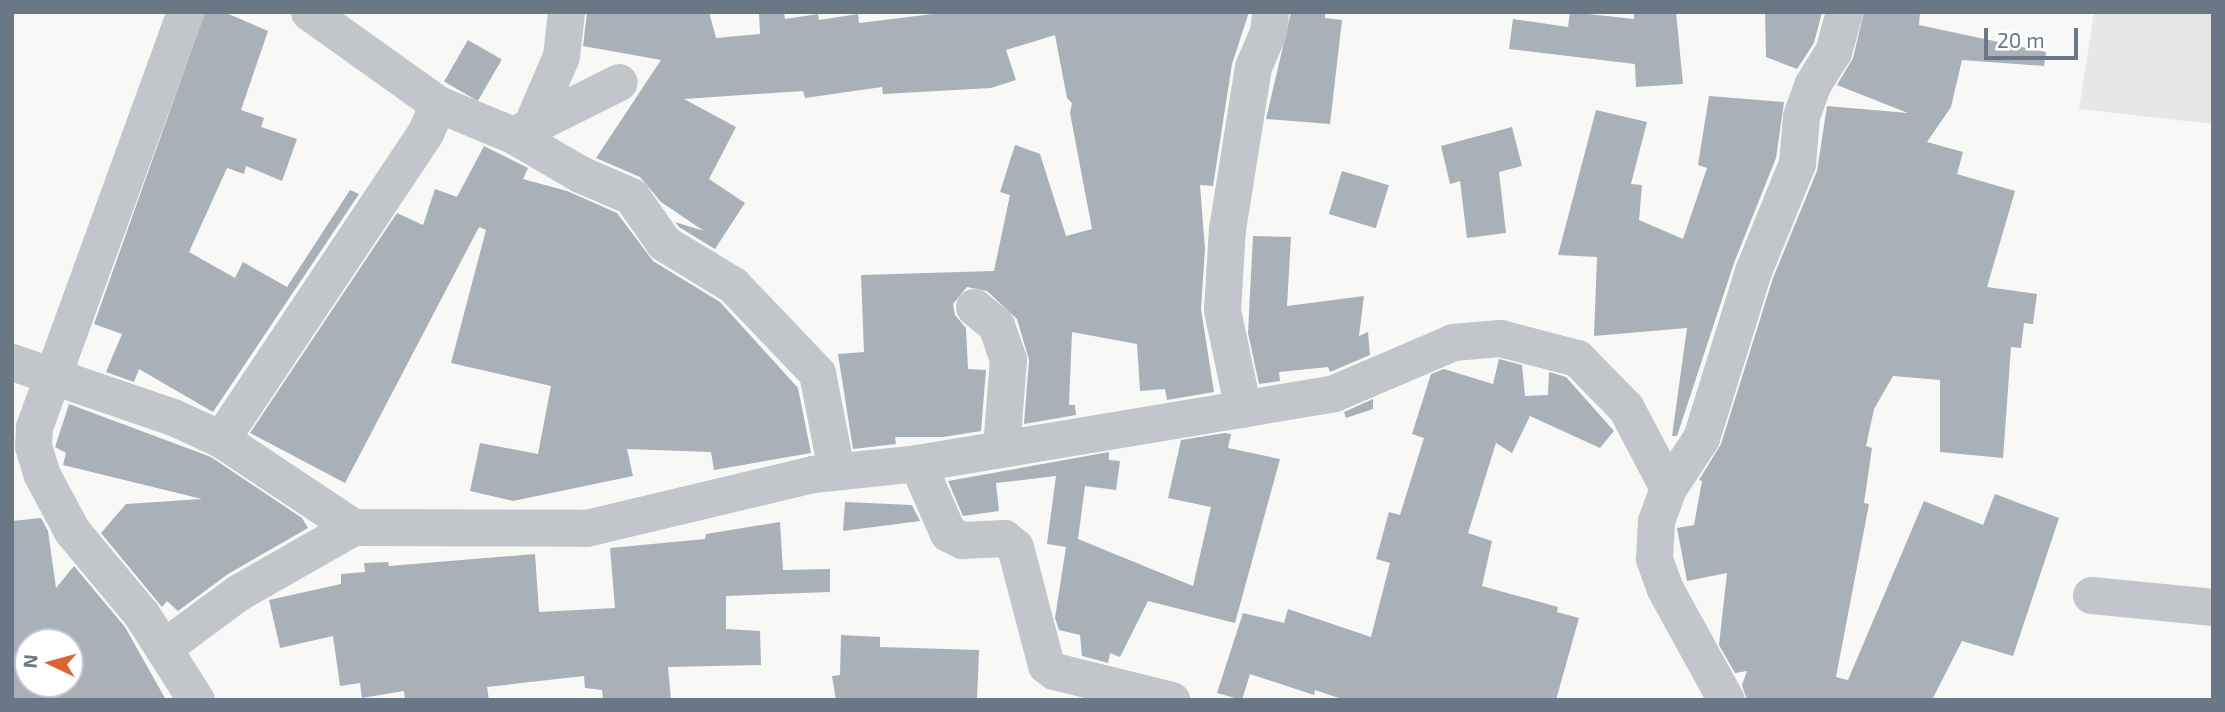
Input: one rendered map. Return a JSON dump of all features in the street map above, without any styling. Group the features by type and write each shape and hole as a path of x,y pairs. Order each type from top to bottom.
{"street":[{"path":"184,12 56,377 34,428 33,446 41,473 72,531 142,615 196,700"},
{"path":"309,12 438,104 522,130 580,174 631,196 664,243 733,285 817,373 836,470"},
{"path":"522,130 561,56 566,12"},
{"path":"1243,410 1222,310 1227,229 1253,67 1268,32 1270,12"},
{"path":"1726,700 1665,589 1654,558 1656,521 1668,488 1701,438 1742,303 1797,163 1801,116 1812,85 1833,52 1844,12"},
{"path":"522,130 620,82"},
{"path":"221,439 425,134 438,104"},
{"path":"974,307 996,326 1007,359 1001,447"},
{"path":"163,648 239,592 353,527 586,528 836,470 917,463 1334,393 1453,342 1500,338 1577,358 1626,408 1668,488"},
{"path":"12,362 173,417 221,439 353,527"},
{"path":"917,463 948,533 962,540 1004,538 1015,547 1046,665 1054,671 1171,700"},
{"path":"2091,595 2213,607"}],"shaded area":[{"path":"2094,12 2213,12 2213,124 2079,109"}],"building":[{"path":"205,12 224,12 268,31 241,110 264,118 261,127 297,139 282,181 246,166 244,174 227,168 189,252 235,278 243,262 287,287 350,190 359,194 213,412 139,369 134,382 106,372 122,334 94,324"},
{"path":"587,12 709,12 716,38 760,34 759,12 784,12 785,19 818,14 819,20 858,14 859,23 949,12 1249,12 1232,64 1213,186 1200,185 1205,249 1201,309 1214,392 1167,400 1165,389 1140,391 1137,344 1072,332 1069,405 1075,405 1076,415 1024,424 1029,360 1017,319 987,291 967,287 953,304 955,315 966,328 968,369 986,370 981,431 943,437 895,437 896,444 853,449 838,354 864,352 861,275 994,271 1010,195 1000,192 1015,145 1040,154 1066,236 1092,229 1070,113 1072,103 1067,98 1055,35 1006,50 1016,80 991,88 883,94 882,87 805,98 803,91 684,99 736,127 709,179 745,203 715,249 679,227 675,222 704,231 661,202 640,177 596,158 661,60 583,46"},
{"path":"1291,12 1325,12 1325,18 1342,20 1330,124 1266,119"},
{"path":"1570,12 1634,19 1634,14 1676,12 1683,84 1636,87 1635,64 1509,49 1513,19 1568,27"},
{"path":"1765,12 1822,12 1814,43 1797,69 1766,57"},
{"path":"1864,12 1920,12 1919,25 2046,52 2044,66 1962,60 1951,107 1927,142 1963,152 1957,174 2015,191 1987,287 2037,294 2033,324 2024,323 2021,348 2011,347 2003,458 1940,452 1940,380 1893,376 1874,409 1866,446 1872,448 1864,503 1869,504 1836,677 1848,680 1924,501 1983,525 1995,494 2059,518 2013,656 1962,641 1932,700 1747,700 1742,685 1747,671 1735,673 1719,645 1727,573 1687,581 1677,528 1694,525 1702,481 1699,480 1721,444 1773,278 1817,171 1827,106 1908,113 1837,85 1853,58"},
{"path":"468,40 502,60 478,101 444,82"},
{"path":"1709,96 1784,102 1776,158 1734,263 1677,436 1672,436 1687,328 1594,336 1597,257 1558,255 1596,110 1647,122 1631,184 1642,185 1639,220 1683,239 1707,168 1698,165"},
{"path":"1512,127 1522,166 1499,172 1506,233 1467,238 1460,181 1450,184 1441,146"},
{"path":"484,146 528,168 523,179 567,191 617,213 653,261 720,302 798,388 811,453 714,470 711,452 627,449 633,476 513,501 470,491 480,443 538,454 551,386 451,363 486,230 479,227 345,483 250,433 397,213 423,225 435,189 457,197"},
{"path":"1342,171 1389,185 1376,228 1329,214"},
{"path":"1253,236 1291,237 1287,306 1364,296 1359,336 1368,332 1370,355 1330,372 1328,367 1279,372 1280,381 1259,384 1248,333"},
{"path":"1499,359 1522,365 1525,396 1548,395 1549,372 1566,377 1614,431 1600,448 1530,416 1512,453 1496,443 1468,533 1492,541 1482,586 1558,607 1557,612 1579,618 1556,700 1345,700 1315,690 1314,695 1250,674 1242,700 1217,693 1243,613 1284,623 1288,609 1371,637 1390,563 1376,559 1389,512 1400,515 1424,438 1412,434 1431,374 1444,369 1493,384"},
{"path":"1373,399 1373,409 1346,418 1344,412"},
{"path":"69,404 211,457 302,518 308,528 228,574 178,611 167,601 162,607 101,533 126,504 202,499 63,465 66,453 55,447"},
{"path":"1231,434 1228,448 1280,459 1235,623 1148,601 1120,657 1110,653 1108,663 1082,656 1080,635 1059,630 1055,618 1066,547 1047,544 1056,476 996,483 999,511 963,516 948,481 1109,452 1109,460 1120,461 1116,490 1085,486 1078,539 1193,586 1211,507 1168,498 1181,440"},
{"path":"845,502 912,505 920,521 843,531"},
{"path":"41,518 48,531 56,588 74,566 125,627 166,700 12,700 12,521"},
{"path":"780,522 783,570 830,569 830,592 726,596 726,629 760,631 761,665 668,667 671,700 603,699 602,690 585,688 584,676 487,687 489,700 405,700 404,691 362,698 360,683 340,686 333,636 280,648 269,600 341,584 341,574 365,572 364,563 388,562 389,566 535,554 539,612 615,608 610,548 705,539 706,534"},
{"path":"841,635 880,637 880,647 979,650 977,700 836,700 832,676 840,675"}]}
